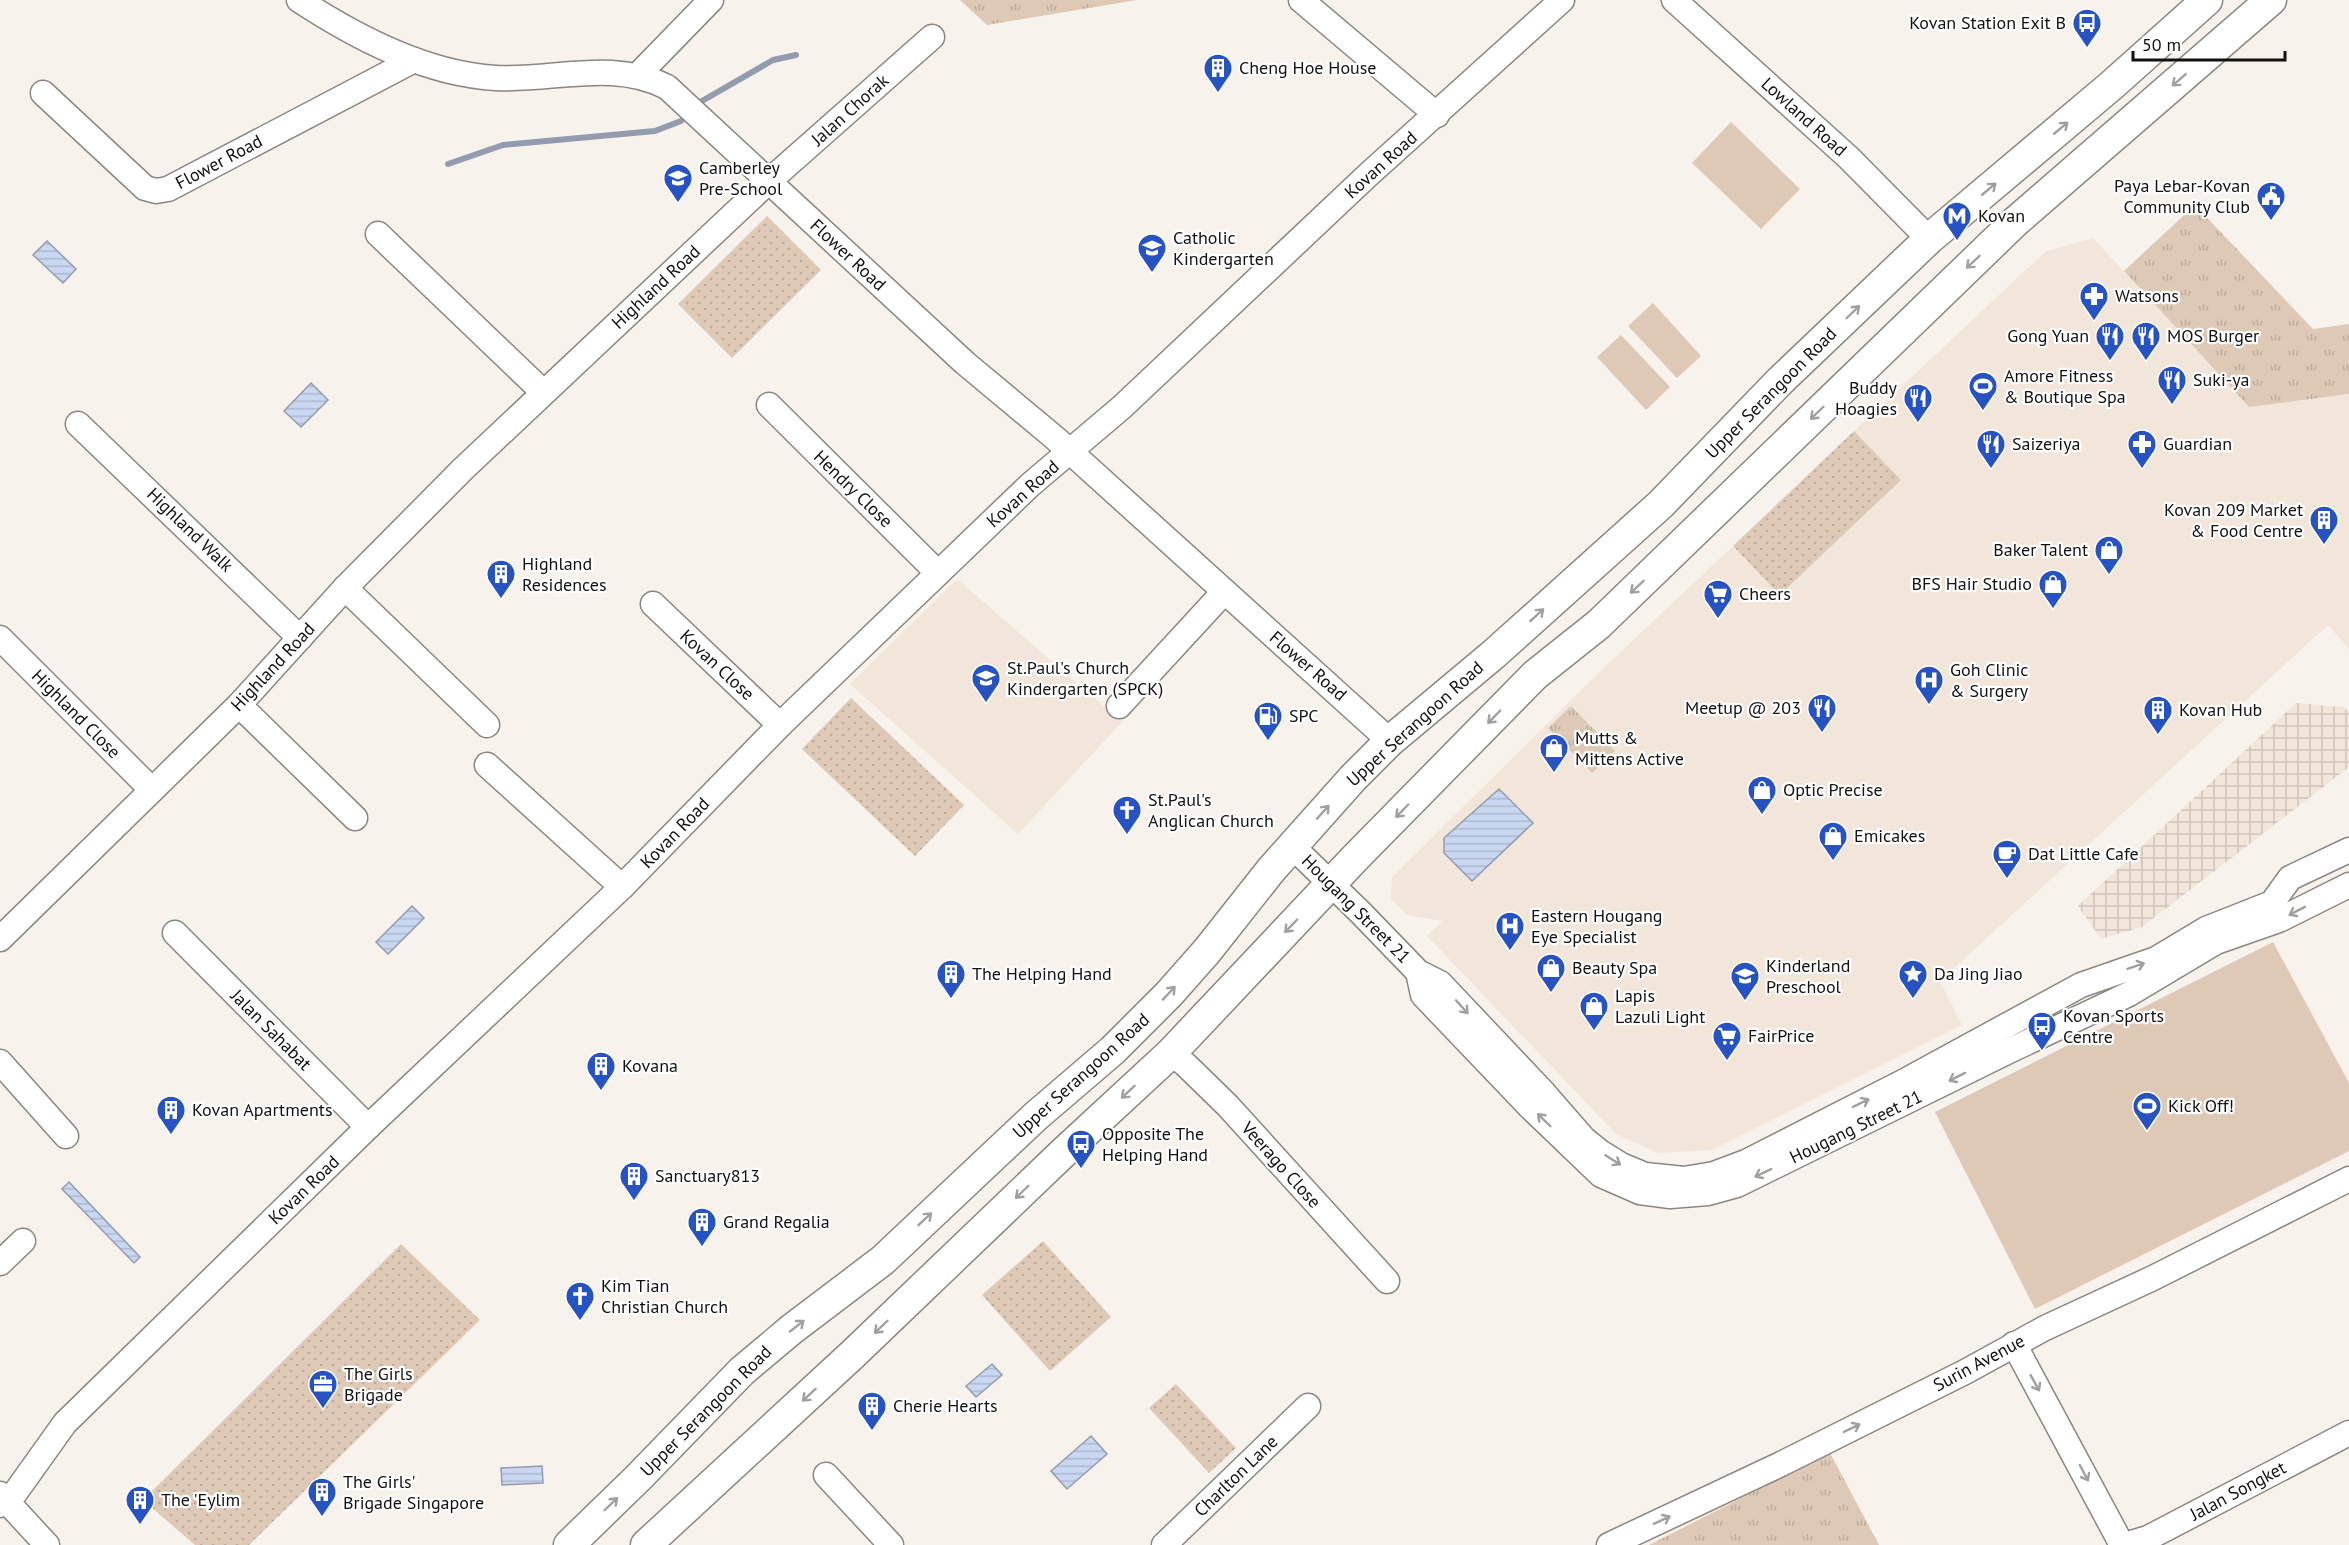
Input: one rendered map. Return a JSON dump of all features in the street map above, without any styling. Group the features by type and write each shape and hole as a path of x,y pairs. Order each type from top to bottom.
{"main road":[{"name":"Upper Serangoon Road","path":"569,1545 742,1371 792,1329 883,1260 1036,1116 1113,1050 1192,968 1271,870 1353,778 1390,741 1494,654 1661,504 1780,381 1929,239 2112,85 2207,0"},
{"path":"646,1545 852,1355 1171,1053 1535,675 1599,624 2015,222 2271,0"}],"street":[{"name":"Flower Road","path":"299,0 344,26 414,60 446,70 495,78 584,72 638,75 667,87 965,363 1055,438 1390,741"},
{"path":"638,75 711,0"},
{"path":"1301,0 1437,115"},
{"name":"Kovan Road","path":"2,1500 15,1492 66,1423 368,1127 622,887 780,725 938,573 1030,485 1070,452 1229,308 1368,175 1562,0"},
{"name":"Lowland Road","path":"1674,0 1849,158 1929,239"},
{"name":"Jalan Chorak","path":"768,182 932,37"},
{"name":"Flower Road","path":"43,93 146,188 156,191 168,189 414,60"},
{"name":"Highland Road","path":"0,939 239,705 345,588 463,469 768,182"},
{"path":"378,234 543,392"},
{"name":"Hendry Close","path":"769,405 938,573"},
{"name":"Highland Walk","path":"78,423 300,638"},
{"path":"345,588 487,725"},
{"path":"1119,705 1224,592"},
{"name":"Kovan Close","path":"653,604 780,725"},
{"name":"Highland Close","path":"0,638 152,790"},
{"path":"239,705 355,818"},
{"path":"487,765 622,887"},
{"name":"Hougang Street 21","path":"1293,847 1418,972 1440,983 1544,1093 1584,1139 1621,1165 1645,1175 1684,1179 1714,1174 1746,1162 1901,1083 2081,985 2156,959 2206,929 2272,903 2290,878 2349,850"},
{"name":"Hougang Street 21","path":"1418,972 1423,995 1529,1106 1601,1175 1640,1192 1670,1196 1708,1193 1737,1185 2129,994 2216,942 2279,920 2349,885"},
{"name":"Jalan Sahabat","path":"175,933 368,1127"},
{"name":"Veerago Close","path":"1171,1053 1228,1106 1387,1281"},
{"path":"0,1062 66,1136"},
{"name":"Surin Avenue","path":"1609,1545 1781,1464 1965,1372 2014,1344 2153,1278 2349,1179"},
{"path":"0,1263 23,1241"},
{"name":"Jalan Songket","path":"2014,1344 2124,1545 2148,1538 2349,1433"},
{"name":"Charlton Lane","path":"1164,1545 1308,1406"},
{"path":"826,1475 891,1545"},
{"path":"2,1500 47,1545"}],"shaded area":[{"path":"2093,238 2249,407 2349,394 2349,649 2328,625 1940,981 1962,1025 1711,1150 1658,1153 1616,1134 1427,936 1442,921 1407,915 1391,899 1392,877 1612,660 1733,546 1781,595 1901,480 1854,431 2045,252"},
{"name":"St.Paul's Church Kindergarten (SPCK)","path":"957,579 1122,722 1018,834 850,684"},
{"path":"2296,703 2343,707 2349,712 2349,767 2142,927 2101,939 2078,906"}],"green space":[{"path":"960,0 1137,0 987,25"},
{"path":"1731,122 1800,189 1761,229 1692,163"},
{"path":"2195,205 2313,329 2349,324 2349,394 2249,407 2124,271"},
{"path":"767,216 821,270 732,358 678,304"},
{"path":"1653,303 1701,356 1677,378 1628,326"},
{"path":"1621,335 1670,387 1646,410 1597,357"},
{"path":"1854,431 1901,480 1780,595 1733,546"},
{"path":"851,698 964,805 915,856 802,749"},
{"path":"1571,706 1615,751 1592,773 1548,728"},
{"name":"Kick Off!","path":"2273,942 2349,1083 2349,1151 2035,1309 1935,1112"},
{"path":"1043,1241 1111,1317 1050,1371 982,1295"},
{"path":"401,1244 480,1320 249,1545 195,1545 143,1500"},
{"path":"1176,1384 1236,1448 1209,1473 1149,1408"},
{"path":"1830,1453 1879,1545 1649,1545"}],"water":[{"path":"47,241 76,269 63,283 33,255"},
{"path":"311,383 328,400 301,427 284,411"},
{"path":"1499,789 1533,823 1472,881 1444,853 1444,838"},
{"path":"412,906 424,918 388,954 376,942"},
{"path":"69,1182 140,1257 134,1263 62,1189"},
{"path":"992,1364 1002,1375 976,1397 966,1386"},
{"path":"1091,1436 1107,1454 1067,1489 1051,1471"},
{"path":"542,1466 543,1483 502,1485 501,1468"}],"waterway":[{"path":"702,101 773,60 796,55"},
{"path":"448,164 503,145 655,131 681,121"}],"place":[{"name":"Kovan Station Exit B","path":"2087,48"},
{"name":"Cheng Hoe House","path":"1218,94"},
{"name":"Camberley Pre-School","path":"678,204"},
{"name":"Paya Lebar-Kovan Community Club","path":"2271,222"},
{"name":"Kovan","path":"1957,242"},
{"name":"Catholic Kindergarten","path":"1152,274"},
{"name":"Watsons","path":"2094,322"},
{"name":"Gong Yuan","path":"2110,362"},
{"name":"MOS Burger","path":"2146,362"},
{"name":"Suki-ya","path":"2172,406"},
{"name":"Amore Fitness & Boutique Spa","path":"1983,412"},
{"name":"Buddy Hoagies","path":"1918,424"},
{"name":"Saizeriya","path":"1991,470"},
{"name":"Guardian","path":"2142,470"},
{"name":"Kovan 209 Market & Food Centre","path":"2324,546"},
{"name":"Baker Talent","path":"2109,576"},
{"name":"Highland Residences","path":"501,600"},
{"name":"BFS Hair Studio","path":"2053,610"},
{"name":"Cheers","path":"1718,620"},
{"name":"St.Paul's Church Kindergarten (SPCK)","path":"986,704"},
{"name":"Goh Clinic & Surgery","path":"1929,706"},
{"name":"Meetup @ 203","path":"1822,734"},
{"name":"Kovan Hub","path":"2158,736"},
{"name":"SPC","path":"1268,742"},
{"name":"Mutts & Mittens Active","path":"1554,774"},
{"name":"Optic Precise","path":"1762,816"},
{"name":"St.Paul's Anglican Church","path":"1127,836"},
{"name":"Emicakes","path":"1833,862"},
{"name":"Dat Little Cafe","path":"2007,880"},
{"name":"Eastern Hougang Eye Specialist","path":"1510,952"},
{"name":"Beauty Spa","path":"1551,994"},
{"name":"The Helping Hand","path":"951,1000"},
{"name":"Da Jing Jiao","path":"1913,1000"},
{"name":"Kinderland Preschool","path":"1745,1002"},
{"name":"Lapis Lazuli Light","path":"1594,1032"},
{"name":"Kovan Sports Centre","path":"2042,1052"},
{"name":"FairPrice","path":"1727,1062"},
{"name":"Kovana","path":"601,1092"},
{"name":"Kick Off!","path":"2147,1132"},
{"name":"Kovan Apartments","path":"171,1136"},
{"name":"Opposite The Helping Hand","path":"1081,1170"},
{"name":"Sanctuary813","path":"634,1202"},
{"name":"Grand Regalia","path":"702,1248"},
{"name":"Kim Tian Christian Church","path":"580,1322"},
{"name":"The Girls Brigade","path":"323,1410"},
{"name":"Cherie Hearts","path":"872,1432"},
{"name":"The Girls' Brigade Singapore","path":"322,1518"},
{"name":"The 'Eylim","path":"140,1526"}]}
